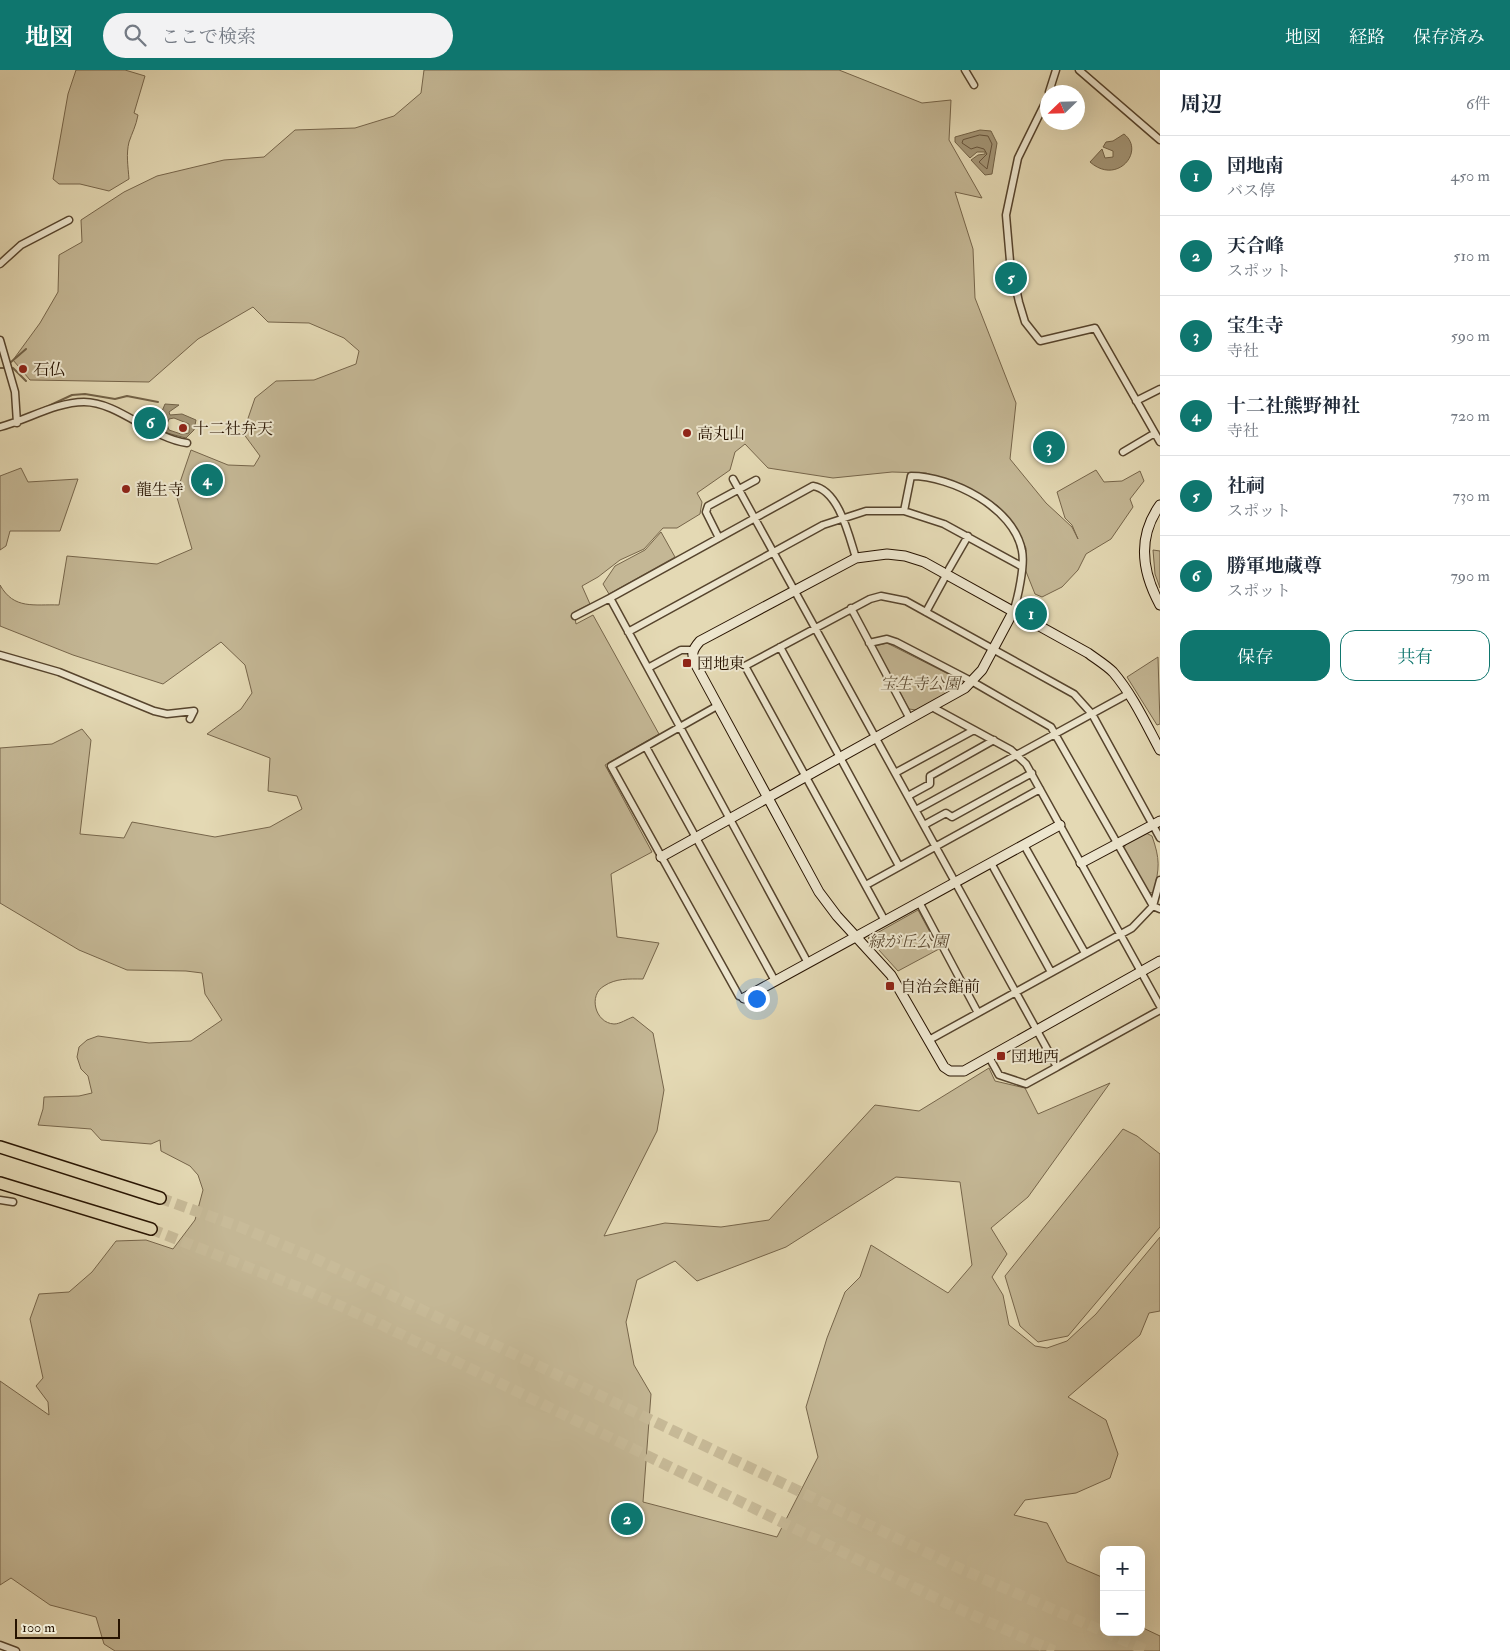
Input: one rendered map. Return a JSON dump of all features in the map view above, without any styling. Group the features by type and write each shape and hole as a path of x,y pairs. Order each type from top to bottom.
{"highway":[{"path":"0,1148 160,1198"},
{"path":"0,1183 151,1229"}],"street":[{"path":"965,70 974,85"},
{"path":"1051,85 1056,70"},
{"path":"1079,70 1160,140"},
{"path":"1040,113 1018,158 1007,206 1006,227 1019,302 1025,322 1040,341 1095,328 1160,442"},
{"path":"0,264 21,244 69,220"},
{"path":"0,340 15,392 17,423"},
{"path":"1136,400 1160,389"},
{"path":"0,428 71,403 91,402 120,414 156,434 187,443"},
{"path":"1123,452 1155,433"},
{"path":"661,857 965,688 982,670 1014,612 1018,595 1022,550 1010,526 997,509 964,489 923,476 911,476 904,511"},
{"path":"733,479 1057,1067"},
{"path":"719,538 706,512 708,506 756,480"},
{"path":"575,616 814,486 822,487 827,492 843,517 856,558"},
{"path":"1160,505 1151,519 1147,532 1144,564 1147,578 1160,605"},
{"path":"628,632 817,528 843,517 866,511 904,511 944,524 1021,566"},
{"path":"949,569 968,536"},
{"path":"1160,748 1128,694 1112,672 1088,653 924,562 905,556 887,554 856,558 700,641 692,650 692,657 819,892 895,981 944,1067 950,1071 964,1071 1160,962"},
{"path":"926,612 944,579"},
{"path":"885,921 745,666 850,608 881,596 906,601 1066,688 1092,714 1156,823 1160,838"},
{"path":"610,598 808,963"},
{"path":"850,608 910,719"},
{"path":"869,642 887,639 896,642 1046,722 1057,733 1153,906 1160,910"},
{"path":"780,647 899,866"},
{"path":"648,668 681,650 692,650"},
{"path":"0,654 59,672 154,712 167,714 194,711 190,719"},
{"path":"916,810 1128,694"},
{"path":"718,706 611,766 739,996 744,998 1060,825"},
{"path":"932,707 1018,754 1032,773 1160,1008 1026,1084 999,1075 989,1057"},
{"path":"895,773 974,730"},
{"path":"908,796 930,784 930,776 994,740"},
{"path":"646,747 775,981"},
{"path":"924,825 946,813 952,817 1032,773"},
{"path":"866,885 1040,789"},
{"path":"1080,863 1156,823"},
{"path":"1024,845 1085,954"},
{"path":"991,863 1051,972"},
{"path":"928,1040 1121,934 1140,921 1153,906 1160,880"},
{"path":"919,902 978,1013"},
{"path":"0,1200 13,1202"},
{"path":"0,1645 16,1651"}],"green space":[{"path":"76,70 125,70 145,76 134,113 138,115 128,147 129,179 109,191 80,184 59,184 53,179 68,94"},
{"path":"424,70 839,70 922,103 951,100 949,140 982,198 955,192 973,249 975,298 1016,403 1010,459 1046,503 1072,527 1078,539 1072,525 1065,518 1057,492 1096,470 1104,482 1122,481 1140,471 1144,481 1130,499 1133,507 1111,539 1086,554 1078,570 1062,587 1042,597 1035,594 1025,569 1026,548 1013,524 998,506 966,487 926,473 892,472 833,478 768,468 745,444 735,452 730,470 697,493 702,502 700,514 677,528 663,528 644,549 620,560 598,577 582,586 590,604 574,612 576,624 593,615 659,734 605,765 652,852 611,874 617,937 659,943 643,979 618,980 604,986 596,996 596,1008 598,1014 607,1022 616,1024 633,1017 653,1033 664,1090 657,1131 604,1236 665,1223 721,1227 769,1220 875,1105 919,1111 989,1068 995,1081 1025,1088 1038,1114 1110,1083 1028,1197 991,1228 1007,1254 992,1277 1003,1295 1009,1325 1035,1346 1047,1348 1067,1341 1096,1314 1160,1237 1160,1311 1149,1313 1140,1335 1068,1397 1106,1420 1118,1454 1110,1478 1076,1493 1025,1500 1014,1515 1047,1523 1067,1562 1100,1576 1100,1636 1145,1636 1145,1629 1160,1636 1160,1651 115,1651 104,1644 96,1617 50,1605 11,1578 0,1585 0,1381 49,1415 48,1402 36,1386 43,1378 30,1319 39,1294 69,1292 92,1272 116,1241 146,1240 173,1249 195,1220 203,1190 198,1175 190,1166 161,1151 160,1140 151,1144 101,1140 91,1129 38,1125 43,1109 44,1097 79,1096 92,1093 88,1076 81,1069 77,1057 79,1047 87,1040 98,1036 149,1043 191,1041 222,1020 205,994 202,973 127,970 79,950 0,903 0,748 52,744 82,729 91,740 80,834 124,838 132,822 215,837 270,827 302,809 297,796 268,791 270,758 207,734 241,709 252,693 245,665 221,642 163,684 73,655 0,626 0,585 12,599 18,602 33,605 59,605 67,556 157,564 192,549 176,494 191,450 228,465 254,466 260,456 243,433 255,398 276,381 314,380 356,364 359,351 344,338 309,323 268,322 253,307 198,339 149,382 30,380 13,360 40,323 58,292 59,255 82,242 81,220 124,192 157,176 224,160 264,157 295,130 355,128 394,116 421,93","holes":["896,1177 960,1182 972,1265 948,1293 871,1245 860,1277 845,1292 827,1338 806,1407 818,1457 777,1537 643,1502 651,1394 634,1365 626,1322 637,1280 675,1261 697,1281 786,1247"]},
{"path":"21,468 28,482 78,479 60,531 10,531 6,546 0,550 0,476"},
{"path":"661,532 675,557 609,594 603,584 615,566 645,550"},
{"path":"1153,550 1160,551 1160,588 1155,574"},
{"name":"宝生寺公園","path":"887,643 962,681 961,685 916,710 909,709 875,646"},
{"path":"1158,657 1160,724 1157,725 1127,677"},
{"path":"1146,833 1152,836 1158,858 1157,877 1153,893 1148,892 1124,848 1126,844"},
{"name":"緑が丘公園","path":"918,910 939,949 898,971 868,938"},
{"path":"1123,1129 1137,1136 1160,1154 1160,1227 1068,1336 1038,1342 1020,1326 1005,1276"}],"water":[{"path":"980,130 991,131 997,143 992,174 985,175 971,160 978,155 985,154 985,152 977,152 970,158 955,142 955,137"},
{"path":"1124,134 1130,141 1132,149 1130,157 1125,163 1118,168 1110,170 1100,168 1090,162 1102,149 1105,158 1113,157 1113,151 1103,147 1106,142 1113,141"},
{"path":"165,404 179,405 169,412 170,415 182,414 196,420 194,430 186,438 155,428","holes":["174,418 189,424 189,433 181,434 169,430 167,424 169,419"]}],"waterway":[{"path":"11,362 26,349"},
{"path":"13,368 26,381"},
{"path":"42,409 72,395 85,394 115,399 127,396 158,402"}],"tunnel":[{"path":"160,1198 240,1227 316,1259 961,1569 1148,1651"},
{"path":"151,1229 303,1289 378,1323 948,1604 1054,1651"}],"place":[{"name":"社祠","path":"1011,278"},
{"name":"石仏","path":"23,369"},
{"name":"勝軍地蔵尊","path":"150,423"},
{"name":"十二社弁天","path":"183,428"},
{"name":"高丸山","path":"687,433"},
{"name":"宝生寺","path":"1049,447"},
{"name":"十二社熊野神社","path":"207,480"},
{"name":"龍生寺","path":"126,489"},
{"name":"団地南","path":"1031,614"},
{"name":"団地東","path":"687,663"},
{"name":"自治会館前","path":"890,986"},
{"name":"団地西","path":"1001,1056"},
{"name":"天合峰","path":"627,1519"}]}
